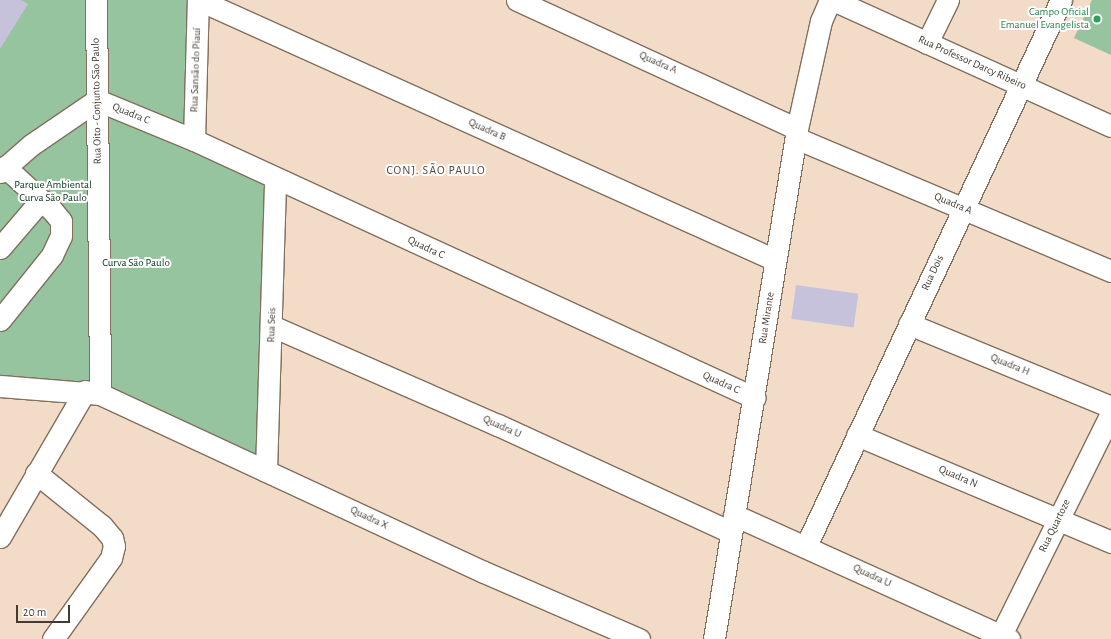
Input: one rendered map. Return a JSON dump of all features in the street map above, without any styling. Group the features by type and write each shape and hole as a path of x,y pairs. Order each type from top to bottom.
{"street":[{"name":"Rua Oito - Conjunto São Paulo","path":"93,392 97,100 96,0"},
{"name":"Rua Sansão do Piauí","path":"194,140 198,0"},
{"name":"Quadra B","path":"198,0 776,260"},
{"name":"Quadra A","path":"517,0 797,133 963,208 1111,271"},
{"name":"Rua Mirante","path":"714,639 755,398 797,133 821,21 832,0"},
{"name":"Rua Professor Darcy Ribeiro","path":"832,0 1111,126"},
{"path":"927,44 948,0"},
{"name":"Rua Dois","path":"806,546 1061,0"},
{"name":"Quadra C","path":"97,100 194,140 755,398"},
{"path":"0,320 52,255 61,236 61,221 41,200 2,170 61,123 97,100"},
{"name":"Rua Seis","path":"266,471 272,326 275,178"},
{"path":"0,248 41,200"},
{"name":"Quadra H","path":"909,324 1111,406"},
{"name":"Quadra U","path":"272,326 498,425 733,523 806,546 1003,638"},
{"path":"0,386 93,392"},
{"path":"0,537 36,473 93,392"},
{"name":"Quadra X","path":"93,392 484,572 639,639"},
{"name":"Rua Quartoze","path":"1003,638 1111,413"},
{"name":"Quadra N","path":"857,435 1111,542"},
{"path":"36,473 102,526 112,538 114,546 111,558 53,639"}],"green space":[{"name":"Curva São Paulo","path":"0,0 196,0 194,140 275,179 266,471 85,391 0,386"},
{"name":"Campo Oficial Emanuel Evangelista","path":"1092,0 1111,0 1111,55 1074,38"}],"building":[{"path":"0,0 21,0 28,4 0,49"},
{"path":"796,285 858,294 854,327 791,319"}],"place":[{"name":"Campo Oficial Emanuel Evangelista","path":"1097,19"}],"district":[{"name":"CONJ. SÃO PAULO","path":"436,171"}],"park label":[{"name":"Parque Ambiental Curva São Paulo","path":"53,192"}]}
